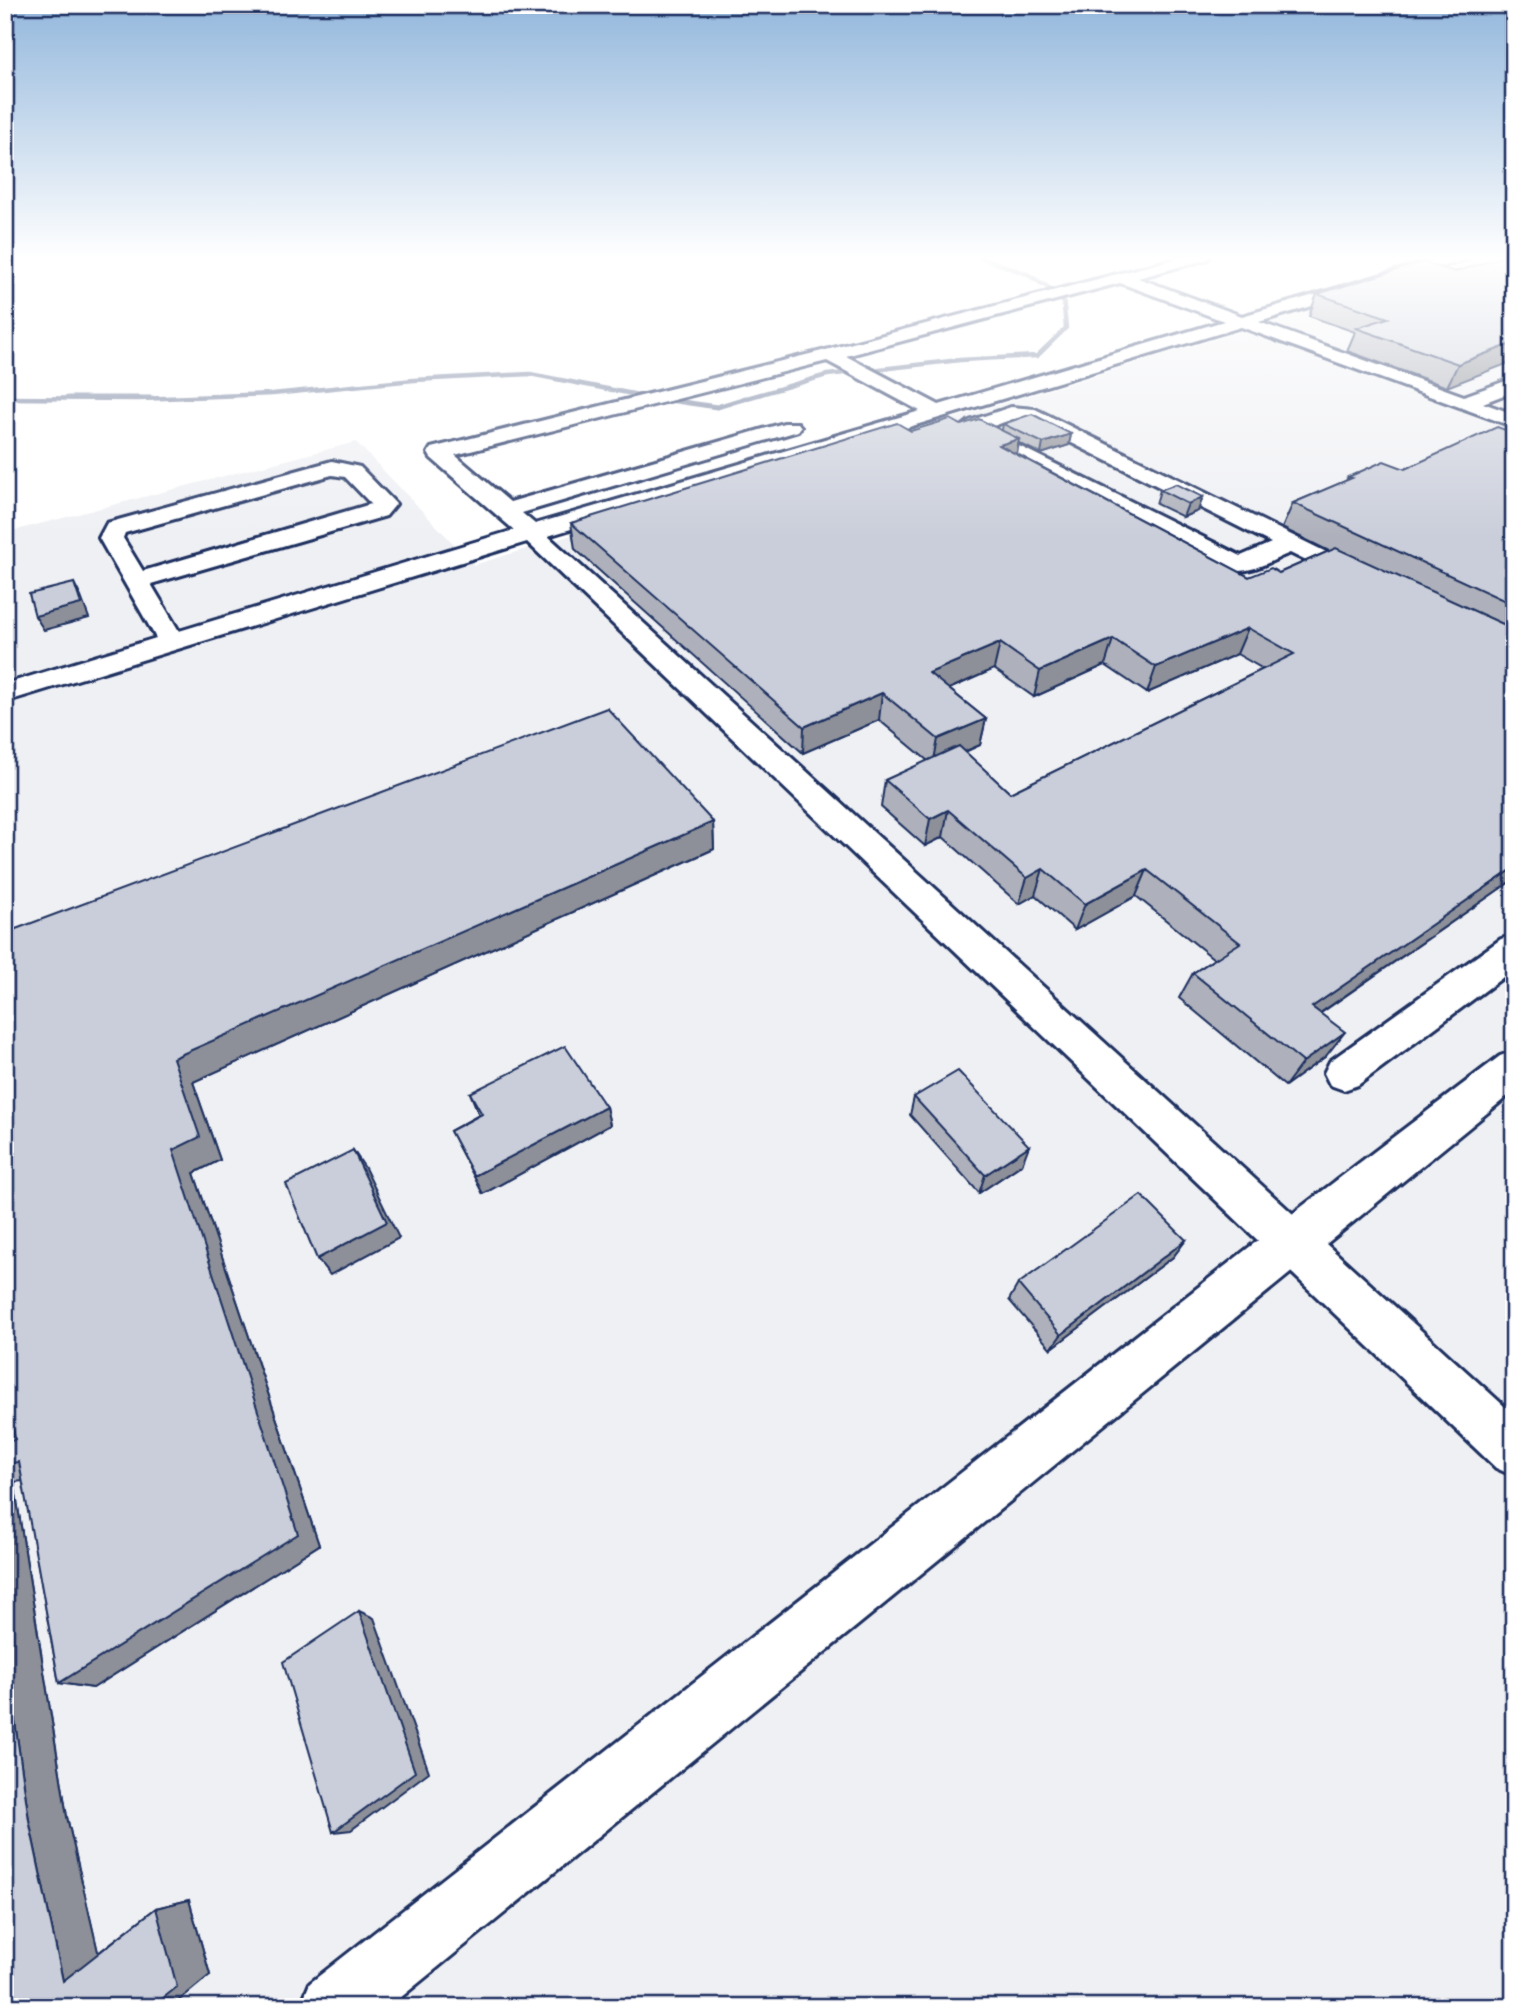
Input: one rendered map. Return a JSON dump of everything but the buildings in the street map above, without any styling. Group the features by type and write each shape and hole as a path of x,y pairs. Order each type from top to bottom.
{"street":[{"path":"848,350 439,453 518,522 1514,1450"},
{"path":"518,522 937,412 1144,350"},
{"path":"1320,350 1514,421"},
{"path":"829,355 967,428 1240,565 1289,544"},
{"path":"1464,403 1514,384"},
{"path":"879,402 932,387"},
{"path":"967,428 1011,413 1028,413 1389,593"},
{"path":"5,693 172,642 812,421"},
{"path":"135,581 378,511 384,504 352,472 332,468 115,528 111,538 135,581 172,642"},
{"path":"1344,1073 1514,949"},
{"path":"334,2007 1291,1242 1514,1068"}],"shaded area":[{"path":"1179,350 1514,350 1514,2007 5,2007 5,533 356,442 474,565"}],"waterway":[{"path":"740,400 827,375 960,360 1037,356 1043,350"},
{"path":"5,398 138,399 272,394 414,380 530,374 664,400"},
{"path":"68,398 152,398"},
{"path":"655,398 717,407 746,398"}]}
